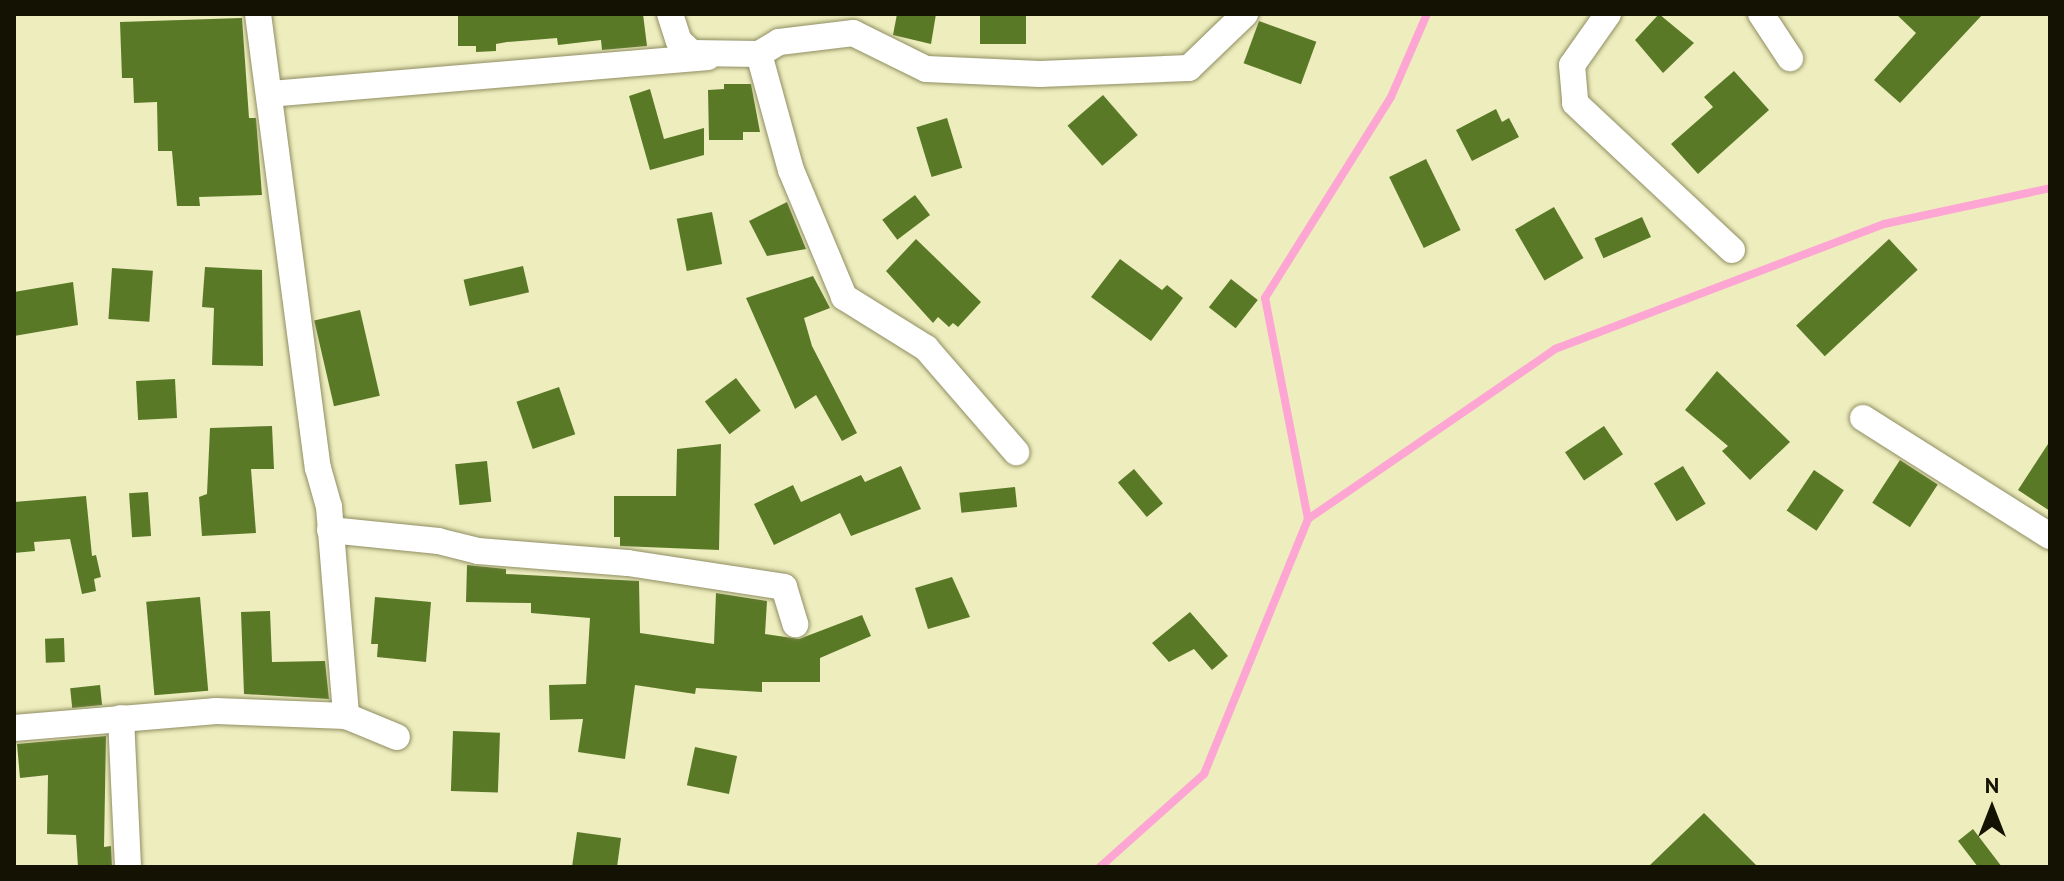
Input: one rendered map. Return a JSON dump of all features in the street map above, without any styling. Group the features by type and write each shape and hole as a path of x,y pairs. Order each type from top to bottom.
{"street":[{"path":"258,14 330,530 346,716"},
{"path":"670,14 670,24 685,47 713,57"},
{"path":"269,94 759,54 779,42 853,33 926,69 1040,74 1189,68 1245,14"},
{"path":"1608,14 1572,65 1575,103 1732,250"},
{"path":"1761,14 1790,58"},
{"path":"759,54 791,170 844,297 926,348 1016,452"},
{"path":"1863,418 2050,536"},
{"path":"330,530 438,541 478,551 628,563 784,587 795,624"},
{"path":"14,728 216,711 346,716 397,737"},
{"path":"121,718 128,867"}],"building":[{"path":"458,14 643,14 647,46 602,50 601,40 558,45 557,38 507,42 496,44 496,51 476,52 476,46 458,46"},
{"path":"897,14 936,14 931,44 893,35"},
{"path":"980,14 1026,14 1026,44 980,44"},
{"path":"1659,14 1694,43 1663,73 1635,40"},
{"path":"1896,14 1983,14 1900,103 1874,80 1916,33"},
{"path":"242,18 249,118 256,118 262,195 199,197 200,206 177,206 172,151 158,151 157,102 134,103 133,78 122,78 120,22"},
{"path":"1259,21 1316,42 1301,84 1244,63"},
{"path":"1734,71 1769,110 1698,174 1671,144 1713,107 1704,97"},
{"path":"724,84 751,84 760,132 743,132 743,140 709,140 708,90 724,89"},
{"path":"650,89 664,139 704,128 704,155 650,170 629,96"},
{"path":"1103,95 1138,135 1102,166 1068,126"},
{"path":"1496,109 1502,122 1509,118 1519,137 1472,161 1456,130"},
{"path":"947,118 962,168 932,177 916,127"},
{"path":"1426,159 1461,230 1424,248 1389,177"},
{"path":"915,195 930,215 897,240 882,220"},
{"path":"787,202 806,249 767,256 749,221"},
{"path":"1554,207 1584,258 1545,281 1515,230"},
{"path":"712,212 722,264 687,271 677,219"},
{"path":"1642,217 1651,237 1603,258 1594,238"},
{"path":"916,239 981,302 958,327 953,323 949,327 938,317 933,323 886,271"},
{"path":"1889,239 1918,270 1825,356 1796,326"},
{"path":"1120,259 1162,290 1167,285 1183,298 1151,341 1091,297"},
{"path":"523,266 529,292 470,306 464,280"},
{"path":"205,267 262,270 263,366 212,365 214,308 202,307"},
{"path":"112,268 153,271 149,322 108,319"},
{"path":"813,276 830,308 804,318 812,346 857,433 842,441 816,395 795,409 746,298"},
{"path":"1231,279 1258,300 1236,328 1209,307"},
{"path":"73,282 78,325 14,336 14,292"},
{"path":"360,310 380,396 334,406 314,321"},
{"path":"1717,371 1790,442 1750,480 1722,451 1728,446 1685,410"},
{"path":"736,378 761,411 730,434 705,401"},
{"path":"175,379 177,418 138,420 136,381"},
{"path":"559,387 575,434 533,449 516,402"},
{"path":"272,426 274,469 251,469 256,533 202,536 199,497 207,494 210,428"},
{"path":"1604,426 1623,454 1584,480 1565,452"},
{"path":"2050,441 2050,511 2018,490"},
{"path":"721,444 719,550 620,546 620,537 614,537 614,496 676,496 677,449"},
{"path":"1900,460 1938,485 1910,527 1872,503"},
{"path":"487,461 491,502 459,505 455,464"},
{"path":"901,466 921,509 851,536 840,513 774,545 754,504 793,485 801,502 861,475 865,482"},
{"path":"1683,466 1706,504 1677,521 1654,484"},
{"path":"1134,469 1163,503 1147,517 1118,482"},
{"path":"1814,470 1844,490 1816,531 1787,511"},
{"path":"1015,487 1017,507 961,513 959,493"},
{"path":"148,492 151,536 132,537 129,493"},
{"path":"86,496 92,556 96,555 101,577 94,579 96,591 82,594 70,539 34,542 35,551 14,553 14,502"},
{"path":"467,565 506,569 506,574 639,581 640,633 714,644 716,593 767,601 765,634 799,639 862,615 871,636 820,658 820,682 762,682 762,692 696,688 695,694 635,685 625,759 578,752 583,719 550,720 549,685 586,684 590,618 531,613 531,603 466,602"},
{"path":"952,577 970,617 928,629 915,588"},
{"path":"200,597 208,691 154,695 146,602"},
{"path":"375,597 431,602 426,662 377,657 378,644 371,644"},
{"path":"270,611 272,662 325,661 329,699 244,694 241,612"},
{"path":"1190,612 1228,656 1212,670 1194,649 1169,662 1152,643"},
{"path":"64,638 65,662 46,663 45,639"},
{"path":"100,685 102,705 72,708 70,688"},
{"path":"453,731 500,733 498,793 451,791"},
{"path":"106,736 104,847 111,846 112,867 78,867 76,835 47,834 48,775 20,778 17,744"},
{"path":"695,747 737,756 729,794 687,785"},
{"path":"1704,813 1758,867 1648,867"},
{"path":"1973,829 2002,867 1978,867 1958,841"},
{"path":"577,832 621,838 617,867 572,867"}],"waterway":[{"path":"1308,519 1265,298 1391,97 1427,14"},
{"path":"1100,867 1204,774 1308,519 1555,349 1884,224 2050,188"}]}
